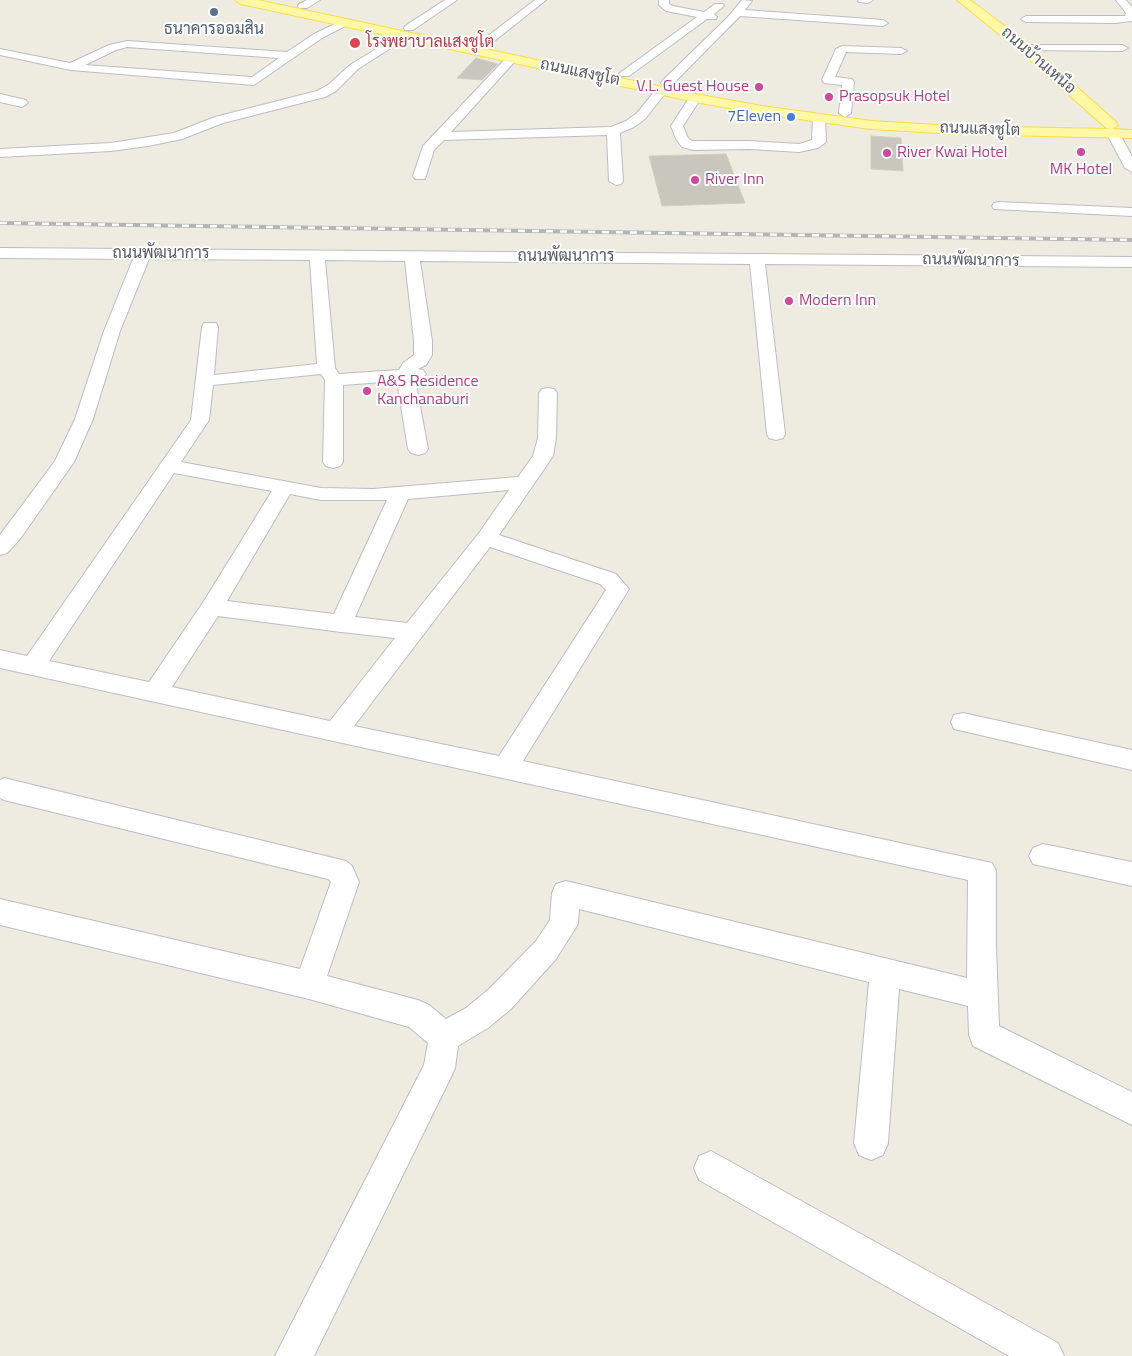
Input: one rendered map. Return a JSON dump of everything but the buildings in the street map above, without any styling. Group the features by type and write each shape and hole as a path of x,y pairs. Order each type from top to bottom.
{"main road":[{"name":"ถนนแสงชูโต","path":"241,0 345,22 484,44 625,74 695,98 821,114 846,113 961,123 1112,129 1132,134"},
{"name":"ถนนแสงชูโต","path":"276,0 309,3 512,58 664,87 763,102 871,125 955,130 1112,129 1132,125"},
{"name":"ถนนบ้านเหนือ","path":"963,0 1025,48 1112,129"}],"street":[{"path":"0,153 111,147 148,142 177,136 219,120 321,94 332,88 354,68 452,0"},
{"path":"484,44 541,0"},
{"path":"664,0 664,4 670,9 703,16 884,23"},
{"path":"441,136 612,131 630,124 641,116 664,87 748,0"},
{"path":"863,0 868,0"},
{"path":"1026,19 1129,19 1131,13 1121,0"},
{"path":"625,74 719,6"},
{"path":"0,52 72,67 254,81 318,36 345,22"},
{"path":"72,67 113,48 127,44 291,56"},
{"path":"1025,48 1122,48"},
{"path":"420,176 426,154 512,58"},
{"path":"0,98 22,102"},
{"path":"695,98 677,126 682,139 687,144 694,146 749,145 799,148 813,145 819,142 821,114"},
{"path":"1112,129 1132,168"},
{"path":"612,131 616,181"},
{"path":"999,206 1132,212"},
{"name":"ถนนพัฒนาการ","path":"0,253 1132,262"},
{"path":"0,548 13,534 64,462 84,419 112,331 143,254"},
{"path":"316,255 330,374 333,462"},
{"path":"412,256 424,355 420,361 409,367 418,449"},
{"path":"758,258 776,434"},
{"path":"33,666 200,420 210,327"},
{"path":"204,381 330,374 411,374"},
{"path":"335,732 410,632 486,538 543,456 547,438 548,393"},
{"path":"169,466 321,494 373,495 524,483"},
{"path":"155,693 212,607 284,487"},
{"path":"341,624 400,493"},
{"path":"486,538 608,579 618,589 505,768"},
{"path":"212,607 410,632"},
{"path":"0,659 982,871 980,947 984,1034 1132,1109"},
{"path":"963,722 1132,760"},
{"path":"1,791 336,868 342,874 345,882 309,984"},
{"path":"1042,856 1132,874"},
{"path":"444,1037 476,1018 500,998 546,950 564,924 566,893 983,996"},
{"path":"0,912 309,984 418,1015 444,1037"},
{"path":"871,1143 885,972"},
{"path":"294,1356 439,1068 444,1037"},
{"path":"711,1168 1045,1356"}],"lane":[{"path":"846,113 848,82 828,80 842,49 901,51"}],"railway":[{"path":"0,223 1132,240"}],"place":[{"name":"ธนาคารออมสิน","path":"214,12"},
{"name":"โรงพยาบาลแสงชูโต","path":"355,43"},
{"name":"V.L. Guest House","path":"759,87"},
{"name":"Prasopsuk Hotel","path":"829,97"},
{"name":"7Eleven","path":"791,117"},
{"name":"MK Hotel","path":"1081,152"},
{"name":"River Kwai Hotel","path":"887,153"},
{"name":"River Inn","path":"695,180"},
{"name":"Modern Inn","path":"789,301"},
{"name":"A&S Residence Kanchanaburi","path":"367,391"}]}
